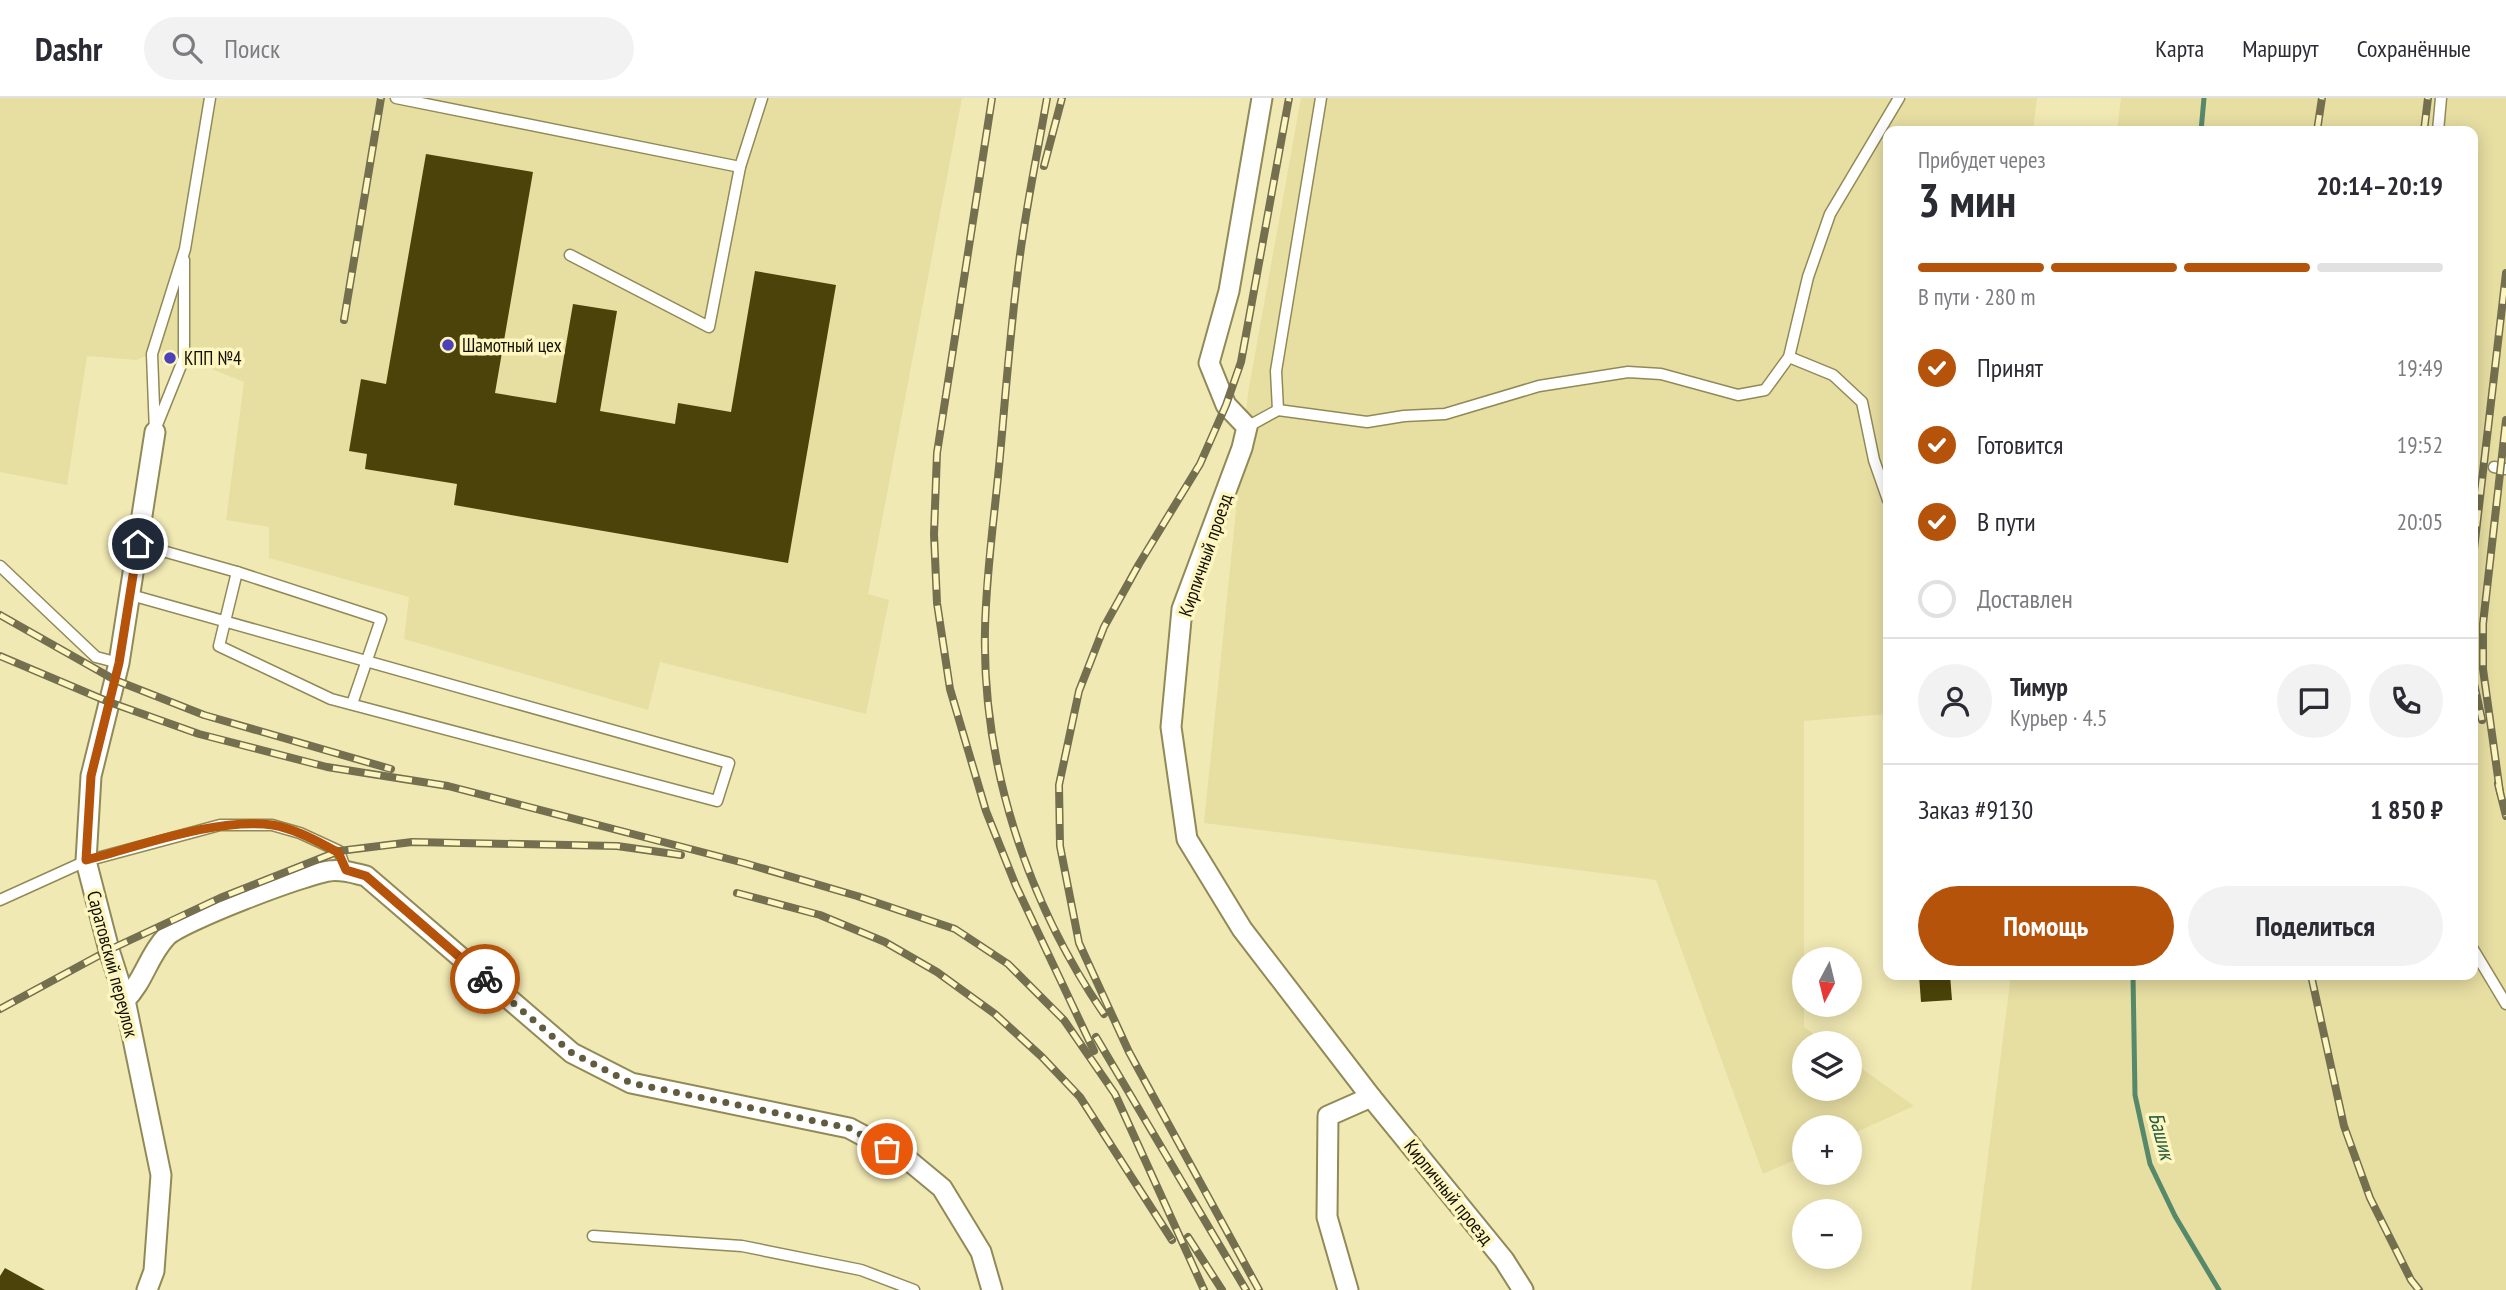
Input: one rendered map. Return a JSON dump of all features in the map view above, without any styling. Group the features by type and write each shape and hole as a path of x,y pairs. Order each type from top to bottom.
{"street":[{"path":"1247,427 1226,405 1209,363 1229,290 1262,98"},
{"name":"Кирпичный проезд","path":"1247,427 1242,448 1182,609 1171,727 1187,839 1242,929 1371,1097 1504,1260 1523,1290"},
{"name":"Саратовский переулок","path":"147,1290 154,1271 161,1174 125,1000 86,860 91,776 119,663 155,432"},
{"path":"125,1000 137,988 166,936 195,920 295,879 346,870 366,876 572,1053 631,1083 849,1128 907,1159 942,1188 981,1252 992,1290"},
{"path":"1348,1290 1328,1217 1328,1116 1371,1097"}],"lane":[{"path":"155,432 152,354 184,249 210,98"},
{"path":"396,98 740,167"},
{"path":"570,255 709,327 740,167 762,98"},
{"path":"1278,410 1276,371 1321,98"},
{"path":"1247,427 1278,410 1367,422 1404,416 1445,414 1539,386 1628,372 1661,374 1738,395 1765,390 1789,357 1808,277 1830,214 1899,98"},
{"path":"2438,126 2441,98"},
{"path":"155,432 184,358 184,249"},
{"path":"1789,357 1833,375 1862,402 1874,460 1883,486"},
{"path":"2494,467 2506,468"},
{"path":"138,544 237,572 381,619 352,704"},
{"path":"0,566 96,657 119,663"},
{"path":"131,594 225,621 368,662 729,763 717,802 331,699 219,646 225,621 237,572"},
{"path":"0,900 86,860 220,825 272,825 300,833 338,852 346,870"},
{"path":"2478,957 2506,1004"},
{"path":"593,1236 742,1245 861,1270 914,1290"}],"shaded area":[{"path":"0,98 962,98 868,594 889,600 866,714 660,662 648,710 404,639 409,597 269,558 269,527 226,520 244,382 179,354 177,366 161,363 163,350 136,360 87,356 67,485 0,472"},
{"path":"1301,98 2037,98 2034,126 1883,126 1883,714 1804,721 1804,947 1792,947 1792,1017 1804,1017 1804,1027 1810,1031 1792,1031 1792,1101 1862,1101 1862,1069 1914,1106 1862,1130 1862,1115 1792,1115 1792,1161 1763,1174 1656,880 1204,823 1248,393"},
{"path":"2121,98 2506,98 2506,1290 1971,1290 2010,980 2478,980 2478,126 2118,126"}],"building":[{"name":"Шамотный цех","path":"426,154 533,172 495,393 556,403 573,304 617,311 600,411 675,424 678,403 731,412 755,271 836,285 788,563 454,505 457,484 365,469 367,454 349,451 361,379 386,384"},
{"path":"1919,980 1950,980 1952,1000 1921,1002"},
{"path":"5,1268 45,1290 0,1290 0,1276"}],"waterway":[{"name":"Башик","path":"2201,126 2204,98"},
{"name":"Башик","path":"2133,980 2135,1095 2150,1164 2175,1216 2219,1290"}],"railway":[{"path":"344,320 381,98"},
{"path":"992,98 937,453 934,534 937,603 950,689 986,811 1016,886 1094,1051"},
{"path":"1047,98 1023,235 1011,330 987,586 986,681 1001,782 1032,880 1077,971 1104,1014"},
{"path":"1044,166 1062,98"},
{"path":"1259,1290 1129,1052 1079,943 1060,846 1059,785 1079,691 1104,627 1200,464 1226,405 1241,362 1289,98"},
{"path":"2318,126 2322,98"},
{"path":"2425,126 2428,98"},
{"path":"2478,515 2506,273"},
{"path":"2500,792 2483,669 2483,624 2506,420"},
{"path":"0,615 115,680 204,715 391,769"},
{"path":"0,656 109,702 199,734 327,767 448,786 744,863 857,896 955,929 1008,964 1064,1020 1115,1094 1204,1290"},
{"path":"2478,702 2482,720"},
{"path":"2498,784 2506,816"},
{"path":"0,1009 109,950 220,898 339,851 412,842 617,846 681,855"},
{"path":"737,893 820,915 885,942 937,972 995,1014 1080,1097 1172,1240"},
{"path":"2312,980 2344,1126 2370,1198 2411,1280 2419,1290"},
{"path":"1096,1037 1246,1290"},
{"path":"1188,1237 1222,1290"}],"way so far":[{"path":"485,979 572,1053 631,1083 849,1128 887,1149"}],"place":[{"name":"Шамотный цех","path":"448,345"},
{"name":"КПП №4","path":"170,358"}],"route":[{"path":"138,544 119,663 91,776 86,860 220,825 272,825 300,833 338,852 346,870 366,876 485,979"}]}
